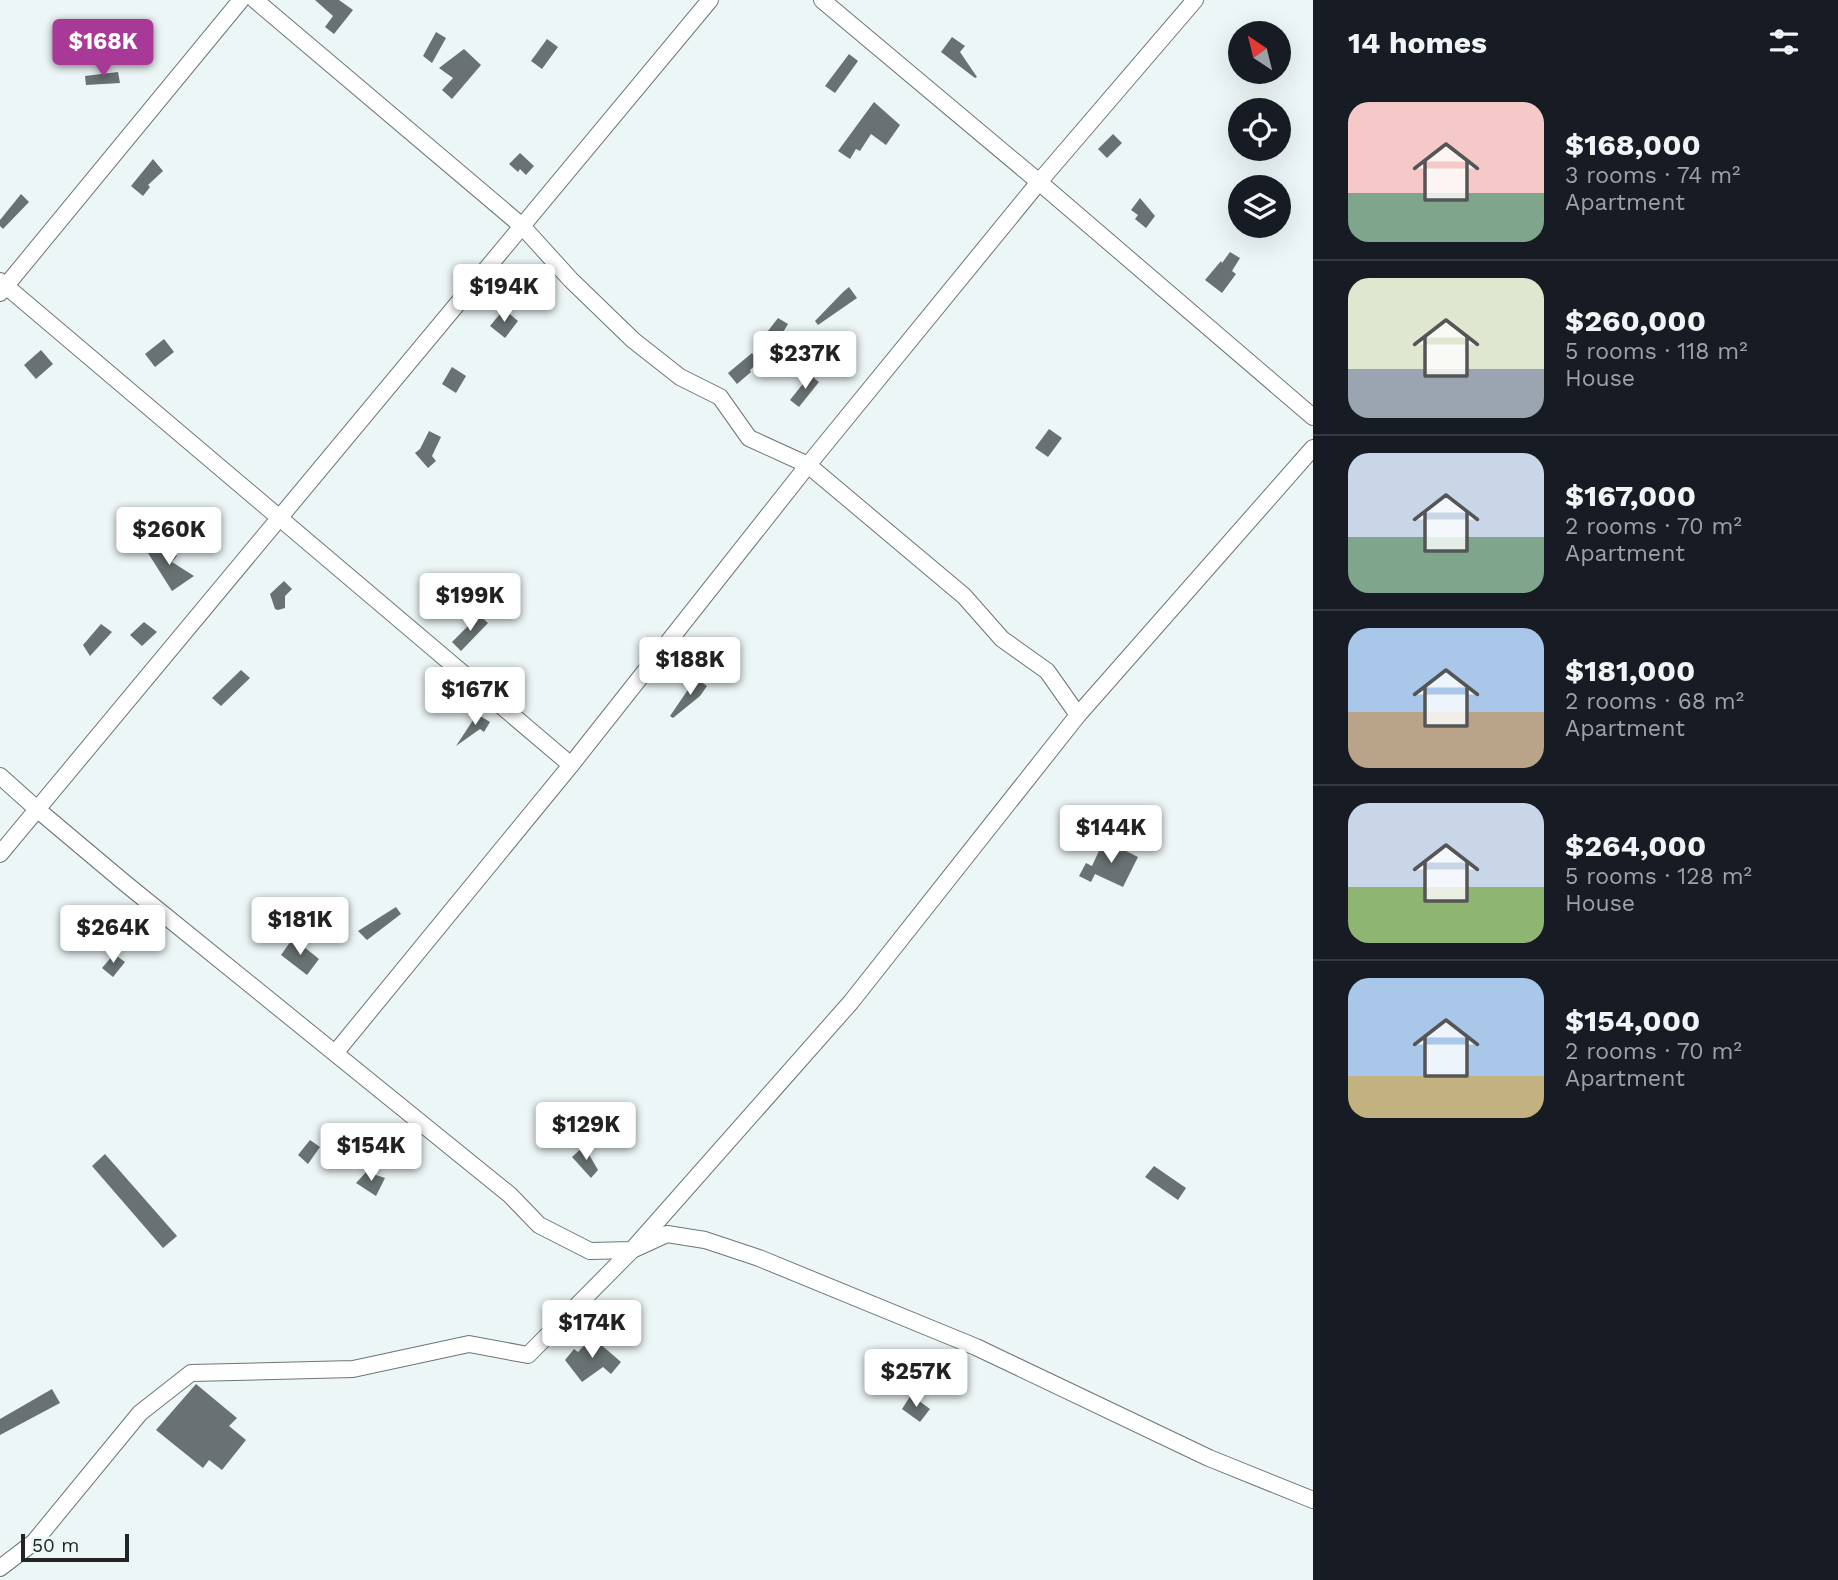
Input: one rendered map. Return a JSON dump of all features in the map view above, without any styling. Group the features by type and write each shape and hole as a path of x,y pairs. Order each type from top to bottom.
{"street":[{"path":"241,0 2,287 571,765"},
{"path":"255,0 522,226 571,280 633,340 680,377 720,397 749,438 808,465 964,597 1002,639 1047,671 1078,715"},
{"path":"0,854 710,0"},
{"path":"822,0 1313,417"},
{"path":"336,1052 571,765 808,465 1039,182 1195,0"},
{"path":"0,1568 34,1542 140,1413 191,1373 353,1369 469,1344 528,1355 632,1250 851,1002 1078,715 1313,448"},
{"path":"0,776 148,902 510,1195 539,1225 590,1251 632,1250 667,1234 705,1240 759,1258 976,1348 1209,1458 1313,1500"}],"building":[{"path":"315,0 339,0 353,10 334,34 325,27 333,16"},
{"path":"436,32 446,38 432,63 423,56"},
{"path":"952,37 965,46 960,52 977,77 941,52"},
{"path":"547,39 558,47 542,69 531,61"},
{"path":"464,49 481,65 452,99 442,90 453,78 439,68"},
{"path":"849,54 858,61 835,93 825,86"},
{"path":"118,72 120,83 86,85 85,76"},
{"path":"874,102 900,125 886,145 871,134 860,151 856,149 850,159 838,151"},
{"path":"1113,134 1122,143 1107,158 1098,149"},
{"path":"520,153 534,166 526,175 509,164"},
{"path":"153,159 163,171 148,185 150,187 143,196 131,186"},
{"path":"21,194 29,202 3,229 0,220"},
{"path":"1140,198 1155,216 1146,228 1135,219 1138,215 1131,210"},
{"path":"1230,252 1240,258 1232,271 1236,274 1222,293 1205,280"},
{"path":"528,264 546,278 538,289 520,274"},
{"path":"849,287 857,298 818,325 815,321"},
{"path":"504,309 518,321 505,338 490,326"},
{"path":"778,318 788,324 770,346 761,340"},
{"path":"164,339 174,352 155,367 145,354"},
{"path":"41,350 53,364 36,379 24,365"},
{"path":"752,353 759,362 737,384 728,373"},
{"path":"452,367 466,376 456,393 442,384"},
{"path":"810,375 819,382 799,407 790,400"},
{"path":"1049,429 1062,438 1048,457 1035,448"},
{"path":"429,431 441,437 432,456 436,461 428,468 415,453"},
{"path":"161,542 177,556 172,562 194,576 172,591 148,553"},
{"path":"284,581 292,589 285,596 285,608 278,610 275,609 270,594"},
{"path":"479,615 488,623 461,651 452,642"},
{"path":"144,622 157,632 142,646 130,635"},
{"path":"101,624 112,632 90,656 83,645"},
{"path":"241,670 250,678 221,706 212,698"},
{"path":"696,678 707,686 700,696 673,718 670,716"},
{"path":"477,714 490,722 484,732 480,729 456,746"},
{"path":"1104,840 1138,857 1123,887 1095,874 1091,882 1079,876 1086,863 1092,866"},
{"path":"396,907 401,914 367,940 358,931"},
{"path":"293,938 319,959 307,975 281,955"},
{"path":"114,954 125,962 113,977 102,968"},
{"path":"310,1140 320,1147 308,1164 298,1155"},
{"path":"584,1146 598,1170 591,1178 572,1157"},
{"path":"105,1154 177,1236 163,1248 92,1166"},
{"path":"1154,1166 1186,1188 1178,1200 1145,1177"},
{"path":"368,1170 385,1178 376,1196 356,1183"},
{"path":"592,1337 621,1362 611,1374 603,1367 582,1382 565,1360 574,1349 578,1352"},
{"path":"196,1384 237,1418 229,1426 246,1440 222,1470 209,1460 203,1468 156,1430"},
{"path":"52,1389 60,1403 0,1435 0,1419"},
{"path":"911,1395 930,1409 920,1422 902,1409"}]}
